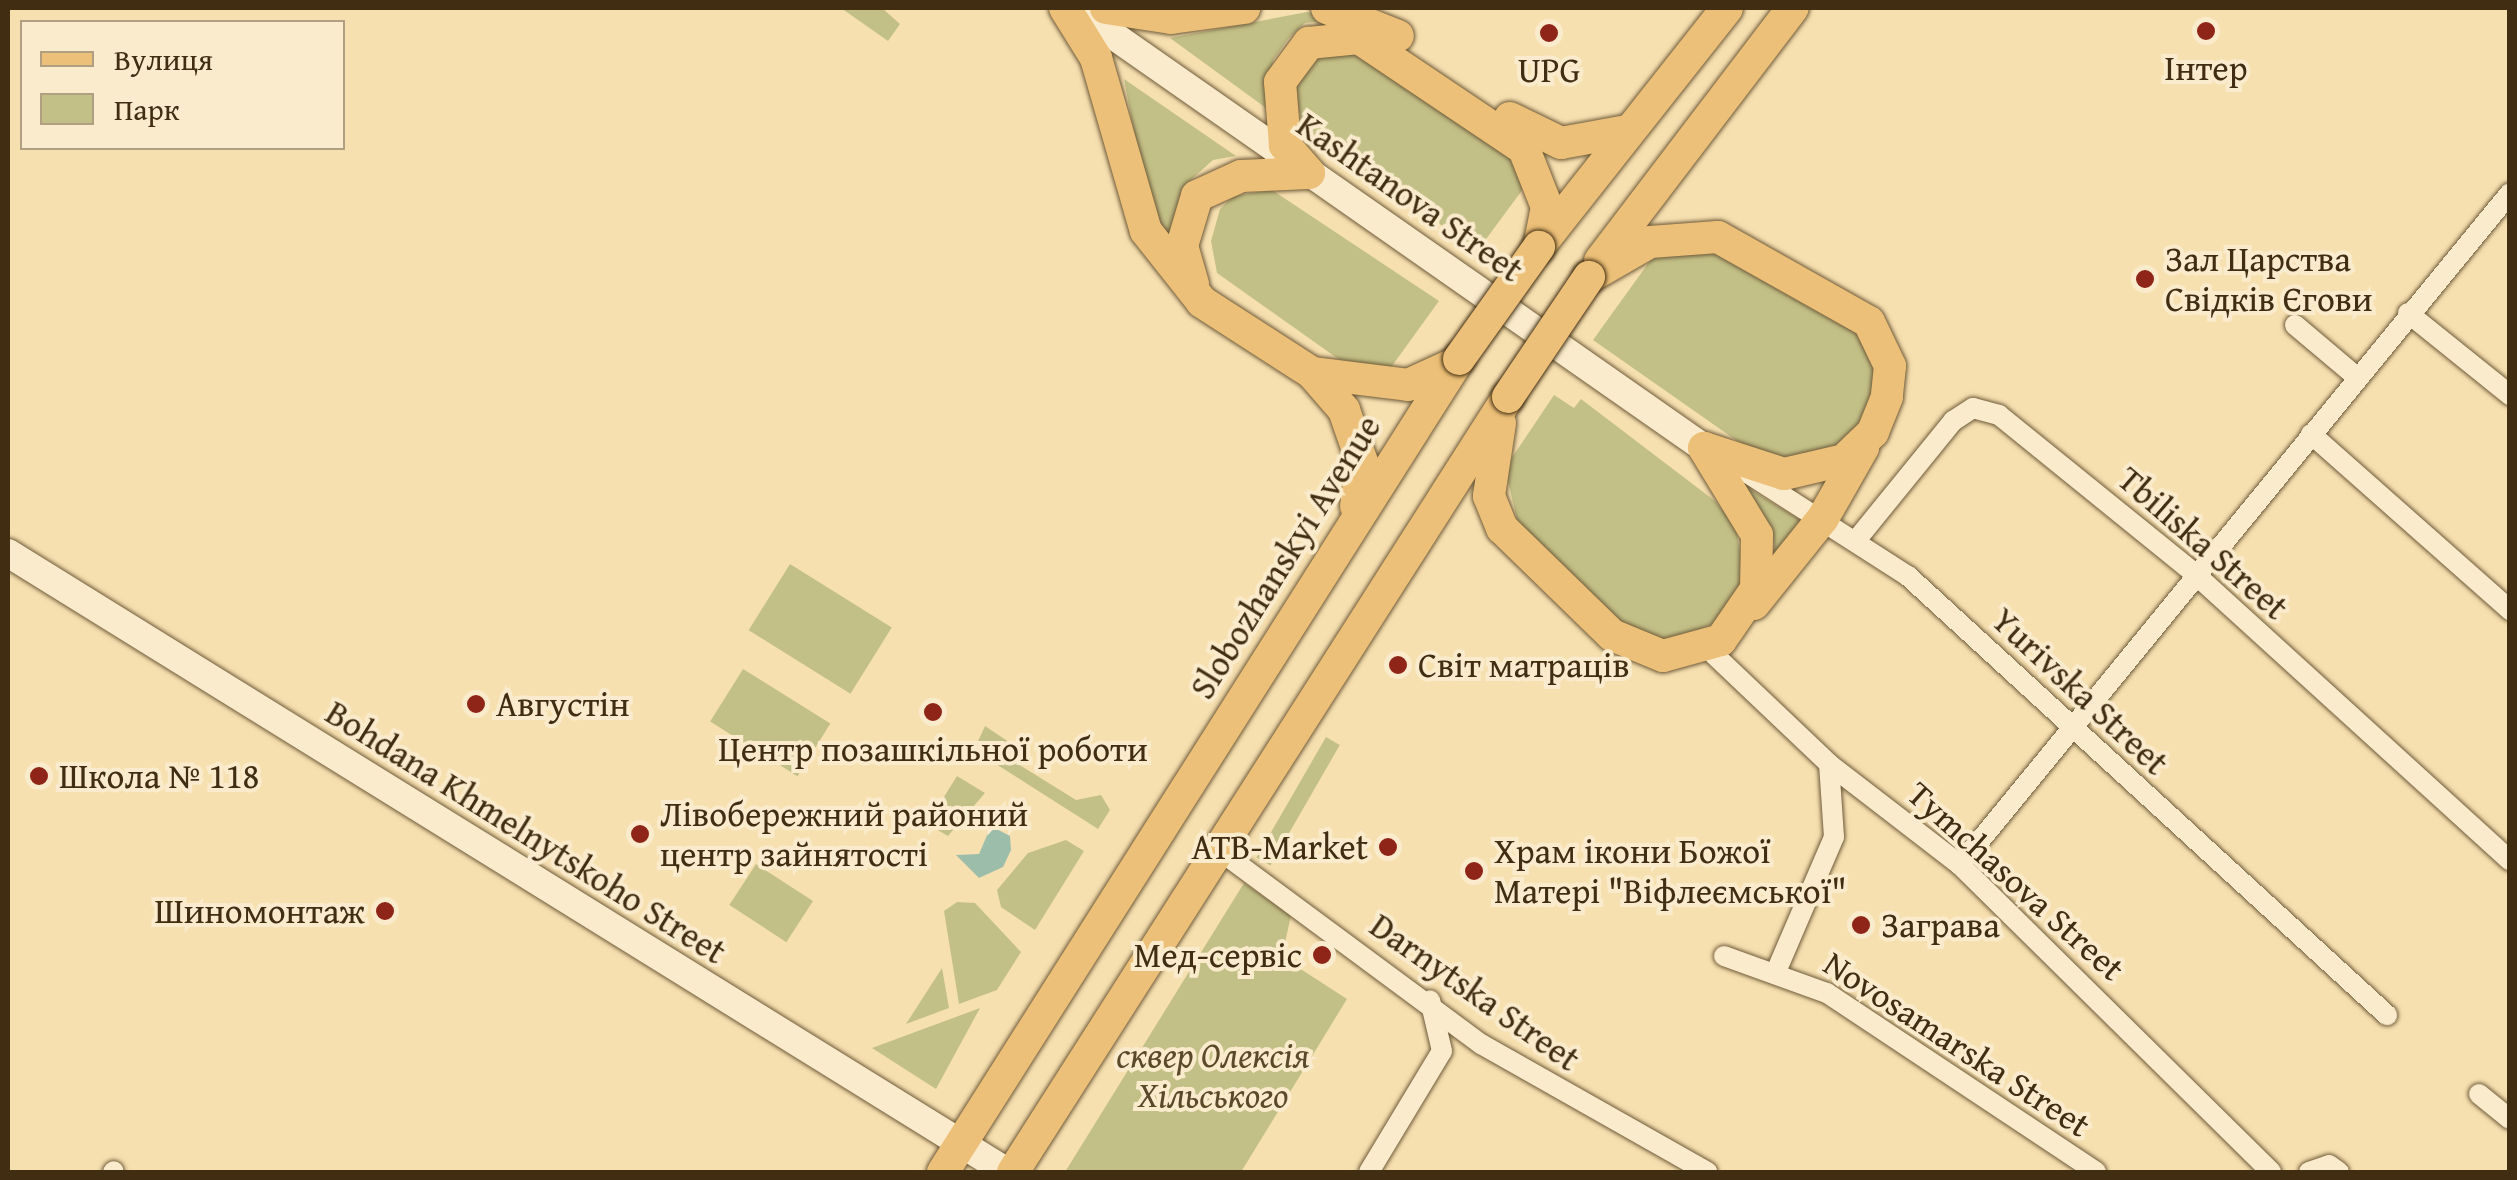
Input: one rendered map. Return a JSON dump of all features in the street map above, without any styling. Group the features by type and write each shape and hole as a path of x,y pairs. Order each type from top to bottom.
{"main road":[{"path":"1065,8 1096,58 1146,231 1202,302 1312,374 1359,444 1355,516"},
{"path":"1106,8 1171,18 1244,8"},
{"path":"1328,8 1391,32 1543,139 1627,131"},
{"name":"Slobozhanskyi Avenue","path":"952,1158 1355,516 1459,359 1627,131 1727,8"},
{"path":"1010,1172 1508,396 1589,277 1793,8"},
{"path":"1309,173 1286,144 1280,82 1309,44 1359,38 1524,150 1547,207 1539,247"},
{"path":"1202,302 1182,246 1197,196 1240,176 1309,173"},
{"path":"1508,396 1489,477 1502,528 1626,646 1663,656 1708,649 1746,612 1823,518 1873,432 1889,383 1880,338 1856,312 1760,254 1718,238 1676,236 1625,250 1589,277"},
{"path":"1312,374 1408,385 1459,359"},
{"path":"1704,448 1803,474 1844,460 1873,432"},
{"path":"1704,448 1757,535 1746,612"}],"street":[{"name":"Kashtanova Street","path":"1074,8 1704,448"},
{"path":"1960,865 2510,193"},
{"path":"2408,313 2510,394"},
{"path":"2295,324 2358,378"},
{"name":"Tbiliska Street","path":"1858,538 1953,420 1974,408 1999,415 2195,574 2510,861"},
{"path":"2311,434 2510,610"},
{"name":"Yurivska Street","path":"1704,448 1858,538 2387,1015"},
{"name":"Bohdana Khmelnytskoho Street","path":"8,553 952,1158 1010,1172"},
{"name":"Tymchasova Street","path":"1708,649 1830,764 1960,865 2271,1172"},
{"path":"1776,974 1834,837 1830,764"},
{"name":"Darnytska Street","path":"1216,848 1430,1000 1481,1044 1706,1172"},
{"name":"Novosamarska Street","path":"1724,956 1827,994 2096,1172"},
{"path":"1369,1172 1442,1050 1430,1000"},
{"path":"2478,1094 2510,1119"},
{"path":"2309,1172 2329,1166 2339,1172"}],"green space":[{"path":"841,8 882,8 900,24 888,41"},
{"path":"1307,12 1335,19 1305,23 1288,39 1273,60 1266,108 1170,38"},
{"path":"1345,48 1514,152 1526,185 1478,250 1304,132 1294,90 1312,60"},
{"path":"1124,79 1236,156 1213,160 1184,186 1176,255 1149,210"},
{"path":"1272,190 1439,301 1384,377 1351,368 1217,273 1211,241 1220,209 1233,196"},
{"path":"1724,251 1856,329 1877,367 1868,419 1841,447 1788,462 1750,450 1593,340 1652,258"},
{"path":"1554,395 1574,408 1581,399 1715,501 1736,527 1745,584 1723,620 1667,642 1623,626 1518,524 1505,468"},
{"path":"1746,487 1806,523 1777,560 1773,537"},
{"path":"790,564 892,628 850,694 749,630"},
{"path":"743,669 830,724 797,776 710,722"},
{"path":"985,726 1009,742 1005,756 1076,800 1101,795 1110,810 1098,829 974,750"},
{"path":"1326,737 1340,745 1270,865 1256,857"},
{"path":"957,776 985,793 948,836 927,824"},
{"path":"1066,840 1084,851 1035,930 1001,907 997,890 1028,853"},
{"path":"756,864 813,901 786,942 729,905"},
{"name":"сквер Олексія Хільського","path":"1244,883 1291,915 1282,957 1347,999 1241,1172 1065,1172"},
{"path":"957,902 975,903 1021,952 997,990 959,1004 944,911"},
{"path":"942,968 949,1008 906,1024"},
{"path":"980,1008 936,1089 872,1048"}],"shaded area":[{"path":"991,826 1010,836 1011,850 1003,867 979,878 956,855 979,854"}],"place":[{"name":"Інтер","path":"2206,31"},
{"name":"UPG","path":"1549,33"},
{"name":"Зал Царства Свідків Єгови","path":"2145,279"},
{"name":"Світ матраців","path":"1398,665"},
{"name":"Августін","path":"476,704"},
{"name":"Центр позашкільної роботи","path":"933,712"},
{"name":"Школа № 118","path":"39,776"},
{"name":"Лівобережний районий центр зайнятості","path":"640,834"},
{"name":"ATB-Market","path":"1388,847"},
{"name":"Храм ікони Божої Матері \"Віфлеємської\"","path":"1474,871"},
{"name":"Шиномонтаж","path":"385,911"},
{"name":"Заграва","path":"1861,925"},
{"name":"Мед-сервіс","path":"1322,955"}]}
